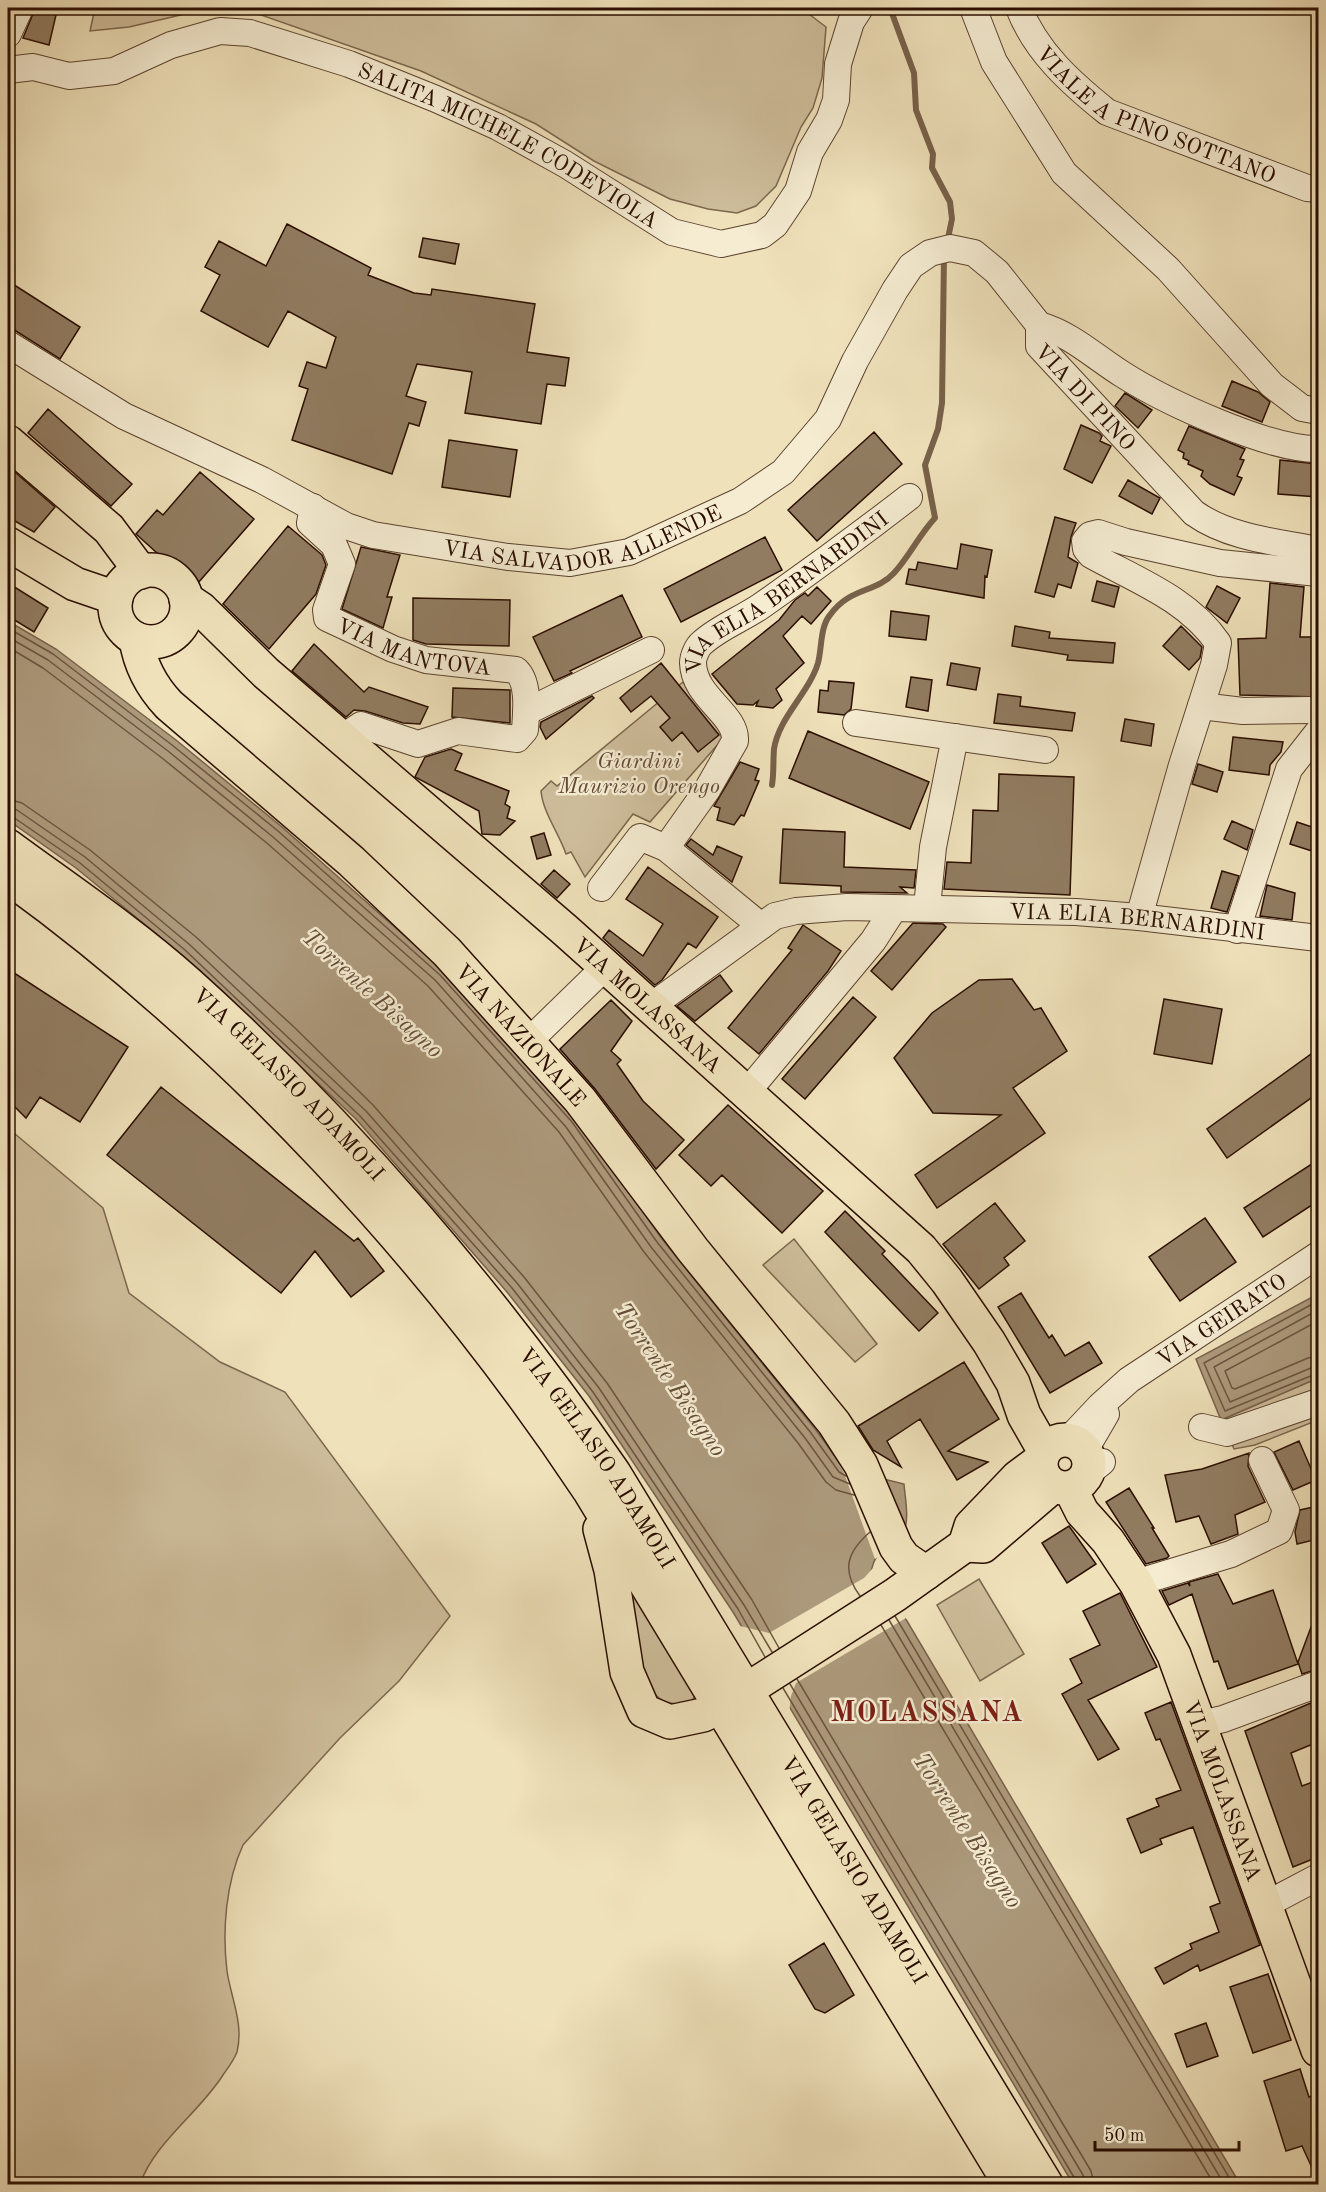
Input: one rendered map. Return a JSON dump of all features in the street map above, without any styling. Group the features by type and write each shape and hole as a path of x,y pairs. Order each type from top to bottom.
{"main road":[{"path":"8,442 109,530 141,572"},
{"path":"8,544 75,584 116,597"},
{"path":"141,572 161,572 170,576 183,590 186,599 185,617 157,637 119,622 116,597 124,582 141,572"},
{"name":"VIA MOLASSANA","path":"186,599 201,609 250,658 747,1092 921,1249 947,1281 1013,1383 1038,1405 1095,1504 1108,1541 1136,1582 1174,1655 1267,1904 1318,2050"},
{"name":"VIA MOLASSANA","path":"157,637 250,658"},
{"name":"VIA NAZIONALE","path":"157,637 158,694 187,722 351,861 447,952 580,1100 693,1250 834,1423 861,1465 896,1547 904,1558 909,1585"},
{"name":"VIA GELASIO ADAMOLI","path":"8,846 186,982 252,1044 377,1173 466,1276 563,1399 614,1473 743,1692 1046,2184"},
{"name":"VIA GELASIO ADAMOLI","path":"8,877 82,930 210,1044 357,1191 451,1303 543,1422 589,1490 743,1692 1010,2184"},
{"path":"589,1490 611,1570 627,1672 644,1711 670,1722 703,1715 743,1692 909,1585 965,1545 971,1526 1018,1477 1070,1463"}],"street":[{"path":"8,34 20,8"},
{"name":"SALITA MICHELE CODEVIOLA","path":"8,70 33,67 69,76 114,71 171,45 220,31 250,33 349,64 436,99 498,127 565,165 672,232 721,244 762,236 775,225 798,191 810,152 829,120 836,100 838,64 851,22 860,8"},
{"path":"973,8 994,62 1064,173 1168,269 1272,385 1302,408 1318,411"},
{"name":"VIALE A PINO SOTTANO","path":"1019,8 1042,51 1082,92 1107,112 1307,188 1318,189"},
{"path":"8,53 33,67"},
{"name":"VIA SALVADOR ALLENDE","path":"8,344 124,416 262,480 346,526 373,535 518,558 570,562 616,556 740,501 783,472 828,418 855,361 911,266 930,253 950,248 974,253 997,272 1039,325"},
{"name":"VIA DI PINO","path":"1318,449 1268,441 1213,420 1124,376 1060,332 1039,325 1039,346 1194,513 1209,524 1228,531 1318,550"},
{"name":"VIA ELIA BERNARDINI","path":"666,848 707,790 735,741 736,732 731,724 698,684 693,662 701,643 750,614 832,556 909,497"},
{"name":"VIA MANTOVA","path":"313,507 310,523 334,545 342,564 325,614 327,618 400,652 426,660 516,670 523,681 525,730 521,736 511,740 458,731 418,744 361,724 343,737"},
{"path":"1139,916 1214,665 1218,643 1207,626 1182,605 1088,553 1085,545 1088,538 1098,533 1126,542 1220,563 1318,573"},
{"path":"526,712 651,650"},
{"path":"1201,706 1316,721 1289,769 1237,930"},
{"path":"856,723 1045,750"},
{"path":"927,907 933,847 955,737"},
{"path":"601,888 640,837 666,848 761,926"},
{"name":"VIA ELIA BERNARDINI","path":"650,1007 775,916 796,911 847,907 893,910 927,907 1139,916 1316,942"},
{"path":"747,1092 873,941 893,910"},
{"path":"528,1042 605,967"},
{"name":"VIA GEIRATO","path":"1070,1463 1125,1383 1318,1255"},
{"path":"1254,1444 1318,1402"},
{"path":"1136,1582 1231,1554 1272,1536 1283,1524 1286,1510 1254,1444 1227,1433 1202,1427"},
{"path":"1201,1724 1223,1719 1318,1684"},
{"path":"1267,1904 1318,1877"}],"green space":[{"path":"95,8 241,8 185,14 129,27 90,31"},
{"path":"241,8 801,8 826,27 822,78 813,108 801,127 776,186 756,206 737,213 708,209 670,199 594,161 536,124 421,71"},
{"name":"Giardini Maurizio Orengo","path":"683,682 727,734 650,822 633,814 585,877 571,852 566,854 548,815 541,791 551,781 557,786"},
{"path":"8,1128 103,1208 129,1293 220,1362 285,1392 450,1616 399,1681 340,1738 243,1845 229,1890 225,1923 227,1971 239,2031 237,2052 213,2089 156,2155 140,2184 8,2184"},
{"path":"794,1239 877,1344 855,1362 763,1265"},
{"path":"1318,1378 1318,1420 1255,1445 1234,1449 1221,1420"},
{"path":"626,1575 695,1696 691,1702 676,1704 664,1701 655,1695 648,1685 640,1661"},
{"path":"979,1579 1024,1654 980,1681 937,1605"}],"water":[{"name":"Torrente Bisagno","path":"8,621 56,649 176,740 282,827 444,971 577,1118 662,1239 816,1430 844,1469 904,1484 905,1528 898,1539 876,1558 871,1573 907,1621 1240,2184 1073,2184 733,1612 589,1396 507,1292 356,1119 182,955 76,868 8,820"},
{"path":"1318,1294 1318,1378 1221,1420 1196,1359"}],"pier":[{"path":"819,1428 846,1466 885,1553 875,1559 844,1473"},
{"path":"874,1567 874,1572 906,1618 796,1683 791,1696 789,1714 740,1626 769,1633 864,1578"}],"building":[{"path":"35,9 56,15 49,45 23,38"},
{"path":"287,224 371,268 368,275 414,293 431,295 432,289 535,304 527,352 569,358 565,386 547,384 541,424 465,413 472,372 417,364 406,396 426,402 419,426 409,423 392,474 292,440 308,389 299,386 307,362 326,368 336,337 288,311 268,347 201,311 220,275 205,267 219,241 266,266"},
{"path":"423,238 459,244 455,264 419,257"},
{"path":"8,281 80,327 60,359 8,326"},
{"path":"1232,381 1258,392 1270,402 1262,422 1222,406"},
{"path":"1125,393 1152,410 1138,428 1115,406"},
{"path":"48,409 132,484 111,506 28,433"},
{"path":"1081,425 1099,433 1102,436 1100,441 1111,446 1092,483 1064,469"},
{"path":"1189,426 1245,449 1240,459 1244,460 1237,476 1242,478 1234,495 1210,484 1201,476 1203,471 1188,464 1189,461 1183,458 1184,453 1178,450"},
{"path":"874,432 902,464 817,541 788,510"},
{"path":"449,440 517,450 510,497 442,487"},
{"path":"1280,460 1318,464 1318,497 1278,494"},
{"path":"8,466 55,507 34,532 8,517"},
{"path":"200,472 254,519 197,584 187,580 136,534 157,510 163,515"},
{"path":"1128,480 1160,498 1152,514 1119,496"},
{"path":"1055,517 1076,523 1068,557 1078,563 1071,588 1058,584 1054,597 1035,592"},
{"path":"288,526 322,555 326,565 316,594 269,649 223,604"},
{"path":"765,537 782,570 681,622 664,589"},
{"path":"961,544 992,550 987,577 985,576 984,598 906,584 909,569 916,570 918,562 957,569"},
{"path":"361,547 400,555 387,597 392,597 383,628 342,609"},
{"path":"1097,581 1119,587 1114,607 1092,601"},
{"path":"8,583 48,608 34,632 8,616"},
{"path":"1270,583 1304,587 1300,637 1318,637 1318,697 1240,695 1238,639 1266,638"},
{"path":"1217,586 1240,598 1227,623 1206,607"},
{"path":"817,587 831,601 811,624 802,616 783,636 804,663 776,689 782,700 773,708 756,706 758,701 753,705 737,704 712,674 779,620 795,600 805,593 808,596"},
{"path":"622,595 642,637 554,681 533,637"},
{"path":"413,598 510,600 509,646 426,644 413,640"},
{"path":"891,611 929,616 926,640 889,636"},
{"path":"1015,626 1050,632 1049,638 1115,643 1113,663 1067,660 1068,655 1012,646"},
{"path":"1181,626 1202,647 1200,658 1189,670 1163,646"},
{"path":"314,644 364,692 369,687 428,707 420,724 403,723 365,711 354,710 346,717 292,671"},
{"path":"661,663 719,735 698,752 682,732 672,741 660,727 670,718 651,696 631,712 620,698"},
{"path":"951,663 980,668 976,690 947,685"},
{"path":"911,677 932,680 928,711 906,707"},
{"path":"829,681 854,683 851,709 844,715 818,712 820,690 828,691"},
{"path":"453,688 510,690 510,723 452,717"},
{"path":"998,694 1021,697 1020,706 1075,713 1072,731 994,723"},
{"path":"592,696 594,698 546,739 540,727 541,722"},
{"path":"1125,719 1154,724 1151,746 1121,741"},
{"path":"808,731 929,782 910,829 789,778"},
{"path":"1233,737 1283,742 1281,752 1270,765 1269,775 1229,770"},
{"path":"451,749 462,754 455,770 509,791 505,804 510,807 507,818 515,821 500,835 482,834 479,811 415,777 425,757"},
{"path":"740,762 759,769 755,780 759,781 744,816 741,815 734,825 717,820 720,808 714,806"},
{"path":"1198,764 1223,772 1217,792 1192,784"},
{"path":"999,774 1074,777 1070,895 944,889 947,862 971,863 973,810 998,811"},
{"path":"1232,821 1253,830 1247,850 1224,839"},
{"path":"1297,822 1318,829 1318,853 1290,844"},
{"path":"783,829 845,832 844,867 916,870 914,888 900,887 907,893 841,892 841,886 780,883"},
{"path":"544,833 551,855 537,859 531,837"},
{"path":"691,839 713,855 717,846 742,857 732,882 686,845"},
{"path":"648,867 718,917 696,948 688,943 662,980 655,985 603,938 609,930 643,956 663,924 626,899"},
{"path":"554,870 570,884 557,898 541,884"},
{"path":"1222,871 1239,876 1227,912 1211,908"},
{"path":"1267,885 1295,893 1292,920 1260,916"},
{"path":"913,923 943,924 946,927 892,990 871,971"},
{"path":"803,925 841,951 828,971 759,1054 728,1028 792,950 788,948"},
{"path":"8,969 128,1047 80,1122 40,1097 26,1118 8,1100"},
{"path":"720,975 732,991 695,1021 677,1006"},
{"path":"1012,979 1034,1010 1041,1008 1067,1051 1013,1088 1045,1133 937,1208 915,1175 1001,1115 933,1113 894,1058 932,1013 979,980"},
{"path":"853,997 876,1017 805,1099 782,1079"},
{"path":"1164,999 1222,1009 1212,1064 1154,1054"},
{"path":"611,1000 632,1021 611,1051 621,1060 617,1064 643,1101 684,1140 656,1169 595,1089 560,1049"},
{"path":"1318,1049 1318,1093 1227,1158 1207,1129"},
{"path":"161,1087 354,1241 358,1238 384,1271 351,1297 315,1251 281,1293 107,1155"},
{"path":"728,1105 823,1191 782,1233 722,1175 711,1186 679,1155"},
{"path":"1318,1160 1318,1201 1263,1237 1244,1208"},
{"path":"995,1203 1025,1241 1004,1258 1009,1265 979,1289 943,1244"},
{"path":"845,1211 885,1251 882,1254 938,1313 919,1331 825,1232"},
{"path":"1205,1218 1236,1262 1180,1301 1149,1257"},
{"path":"1021,1293 1049,1338 1052,1335 1065,1356 1089,1342 1102,1363 1050,1393 998,1307"},
{"path":"964,1362 999,1419 948,1451 988,1462 957,1480 920,1419 887,1441 901,1467 873,1450 858,1426"},
{"path":"1299,1441 1316,1480 1293,1490 1274,1452"},
{"path":"1249,1453 1248,1466 1265,1502 1235,1515 1238,1534 1211,1544 1199,1516 1176,1522 1165,1475 1202,1469"},
{"path":"1129,1488 1154,1528 1152,1528 1169,1556 1167,1558 1146,1564 1106,1502"},
{"path":"1318,1506 1318,1539 1297,1544 1295,1532 1300,1510"},
{"path":"1069,1526 1096,1564 1067,1583 1042,1543"},
{"path":"1218,1574 1233,1604 1273,1590 1298,1664 1228,1689 1218,1661 1214,1662 1192,1594 1169,1605 1162,1591 1188,1583 1190,1586 1189,1582"},
{"path":"1120,1593 1157,1667 1088,1700 1119,1749 1098,1760 1062,1694 1082,1683 1070,1659 1100,1645 1083,1611"},
{"path":"1317,1611 1318,1669 1302,1674 1298,1662"},
{"path":"1318,1700 1318,1742 1291,1753 1302,1786 1318,1780 1318,1857 1293,1867 1245,1731"},
{"path":"1171,1702 1260,1945 1200,1971 1198,1965 1164,1984 1155,1968 1192,1949 1190,1944 1219,1932 1210,1907 1220,1903 1193,1827 1160,1839 1162,1844 1141,1853 1127,1819 1159,1806 1156,1799 1181,1790 1160,1739 1156,1740 1145,1713"},
{"path":"824,1943 854,1995 825,2013 815,2009 789,1965"},
{"path":"1268,1974 1291,2040 1253,2053 1230,1987"},
{"path":"1206,2023 1218,2056 1187,2067 1175,2034"},
{"path":"1300,2069 1309,2097 1318,2094 1318,2181 1302,2146 1286,2151 1264,2081"}],"waterway":[{"path":"890,8 914,73 916,110 933,154 932,168 950,202 952,219 947,243"},
{"path":"772,785 777,737 814,674 823,632 830,615 846,599 879,584 894,573 935,518 925,465 938,429 942,403 944,256"}],"district":[{"name":"MOLASSANA","path":"927,1711"}]}
